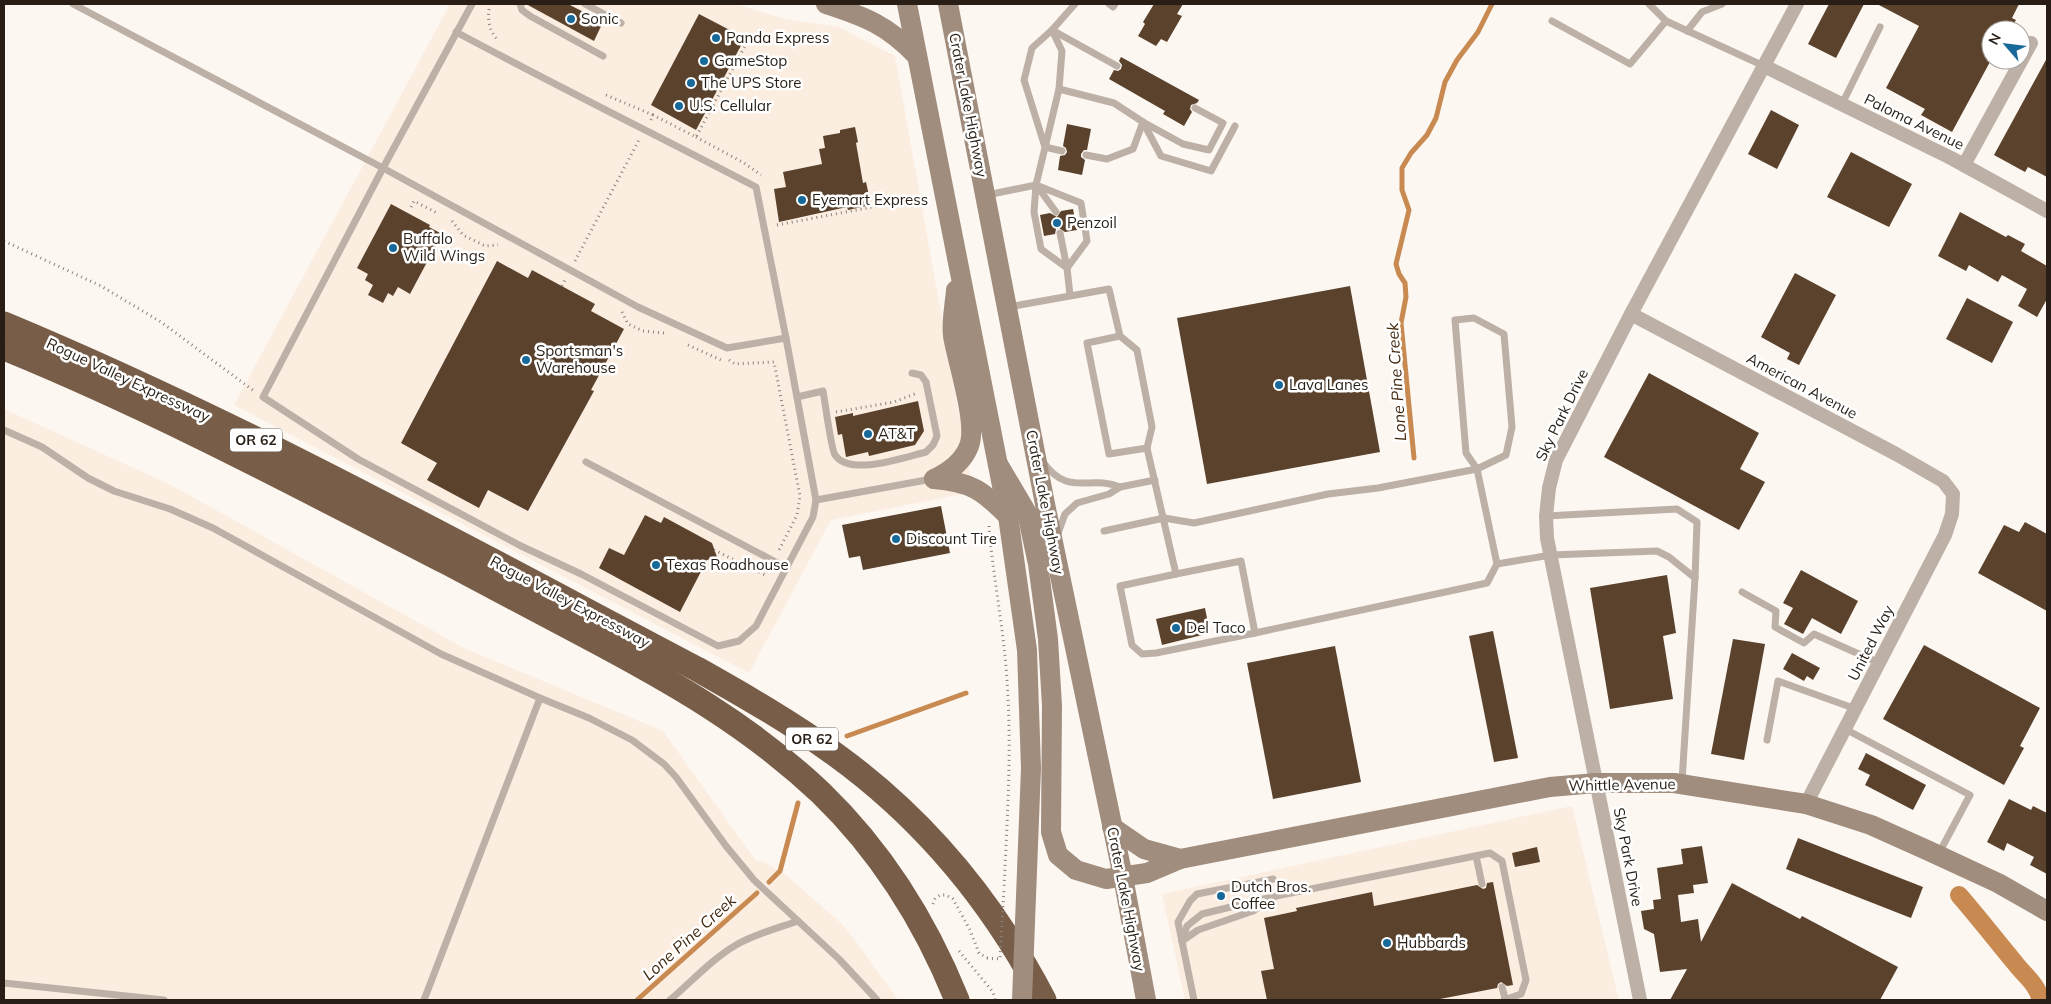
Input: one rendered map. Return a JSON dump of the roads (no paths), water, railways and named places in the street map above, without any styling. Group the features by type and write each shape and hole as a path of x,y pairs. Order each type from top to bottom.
{"highway":[{"name":"Rogue Valley Expressway","path":"4,324 216,420 328,476 689,665 797,728 865,778 933,840 980,897 1003,929 1044,1000"},
{"name":"Rogue Valley Expressway","path":"4,348 120,397 231,452 502,592 666,679 706,703 774,752 801,775 836,808 862,838 880,860 916,914 934,946 957,1000"}],"main road":[{"path":"826,4 854,13 889,30 917,56"},
{"path":"907,4 998,464 998,518"},
{"name":"Crater Lake Highway","path":"948,4 1053,546 1123,877 1146,1000"},
{"path":"934,479 948,472 963,458 970,444 971,426 953,334 958,266"},
{"path":"998,464 1027,513 1038,564 1048,639 1052,706 1051,832 1058,854 1076,870 1106,879 1147,873 1180,859"},
{"path":"934,479 969,485 988,496 998,518 1027,650 1032,768 1022,1000"},
{"name":"Whittle Avenue","path":"1180,859 1550,787 1596,783 1682,784 1806,804 1871,826 1998,883 2047,911"},
{"path":"1112,827 1144,849 1180,859"}],"street":[{"name":"Sky Park Drive","path":"1640,1000 1551,555 1546,516 1549,488 1556,460 1631,314 1797,4"},
{"name":"Paloma Avenue","path":"1764,66 1964,165 2047,211"},
{"path":"1964,165 2016,70"},
{"name":"American Avenue","path":"1631,314 1896,454 1943,481 1953,494"},
{"name":"United Way","path":"1806,804 1945,535 1952,514 1953,494"}],"lane":[{"path":"73,4 383,168 638,307 727,348 786,338"},
{"path":"456,32 580,98 645,129 756,187 816,500 814,517 756,626 739,641 718,646 581,574 521,546 358,459 262,397 383,168 456,32 472,4"},
{"path":"520,4 522,10 530,16 603,56"},
{"path":"585,4 620,23"},
{"path":"1045,147 1024,80 1032,48 1052,30 1075,4"},
{"path":"1109,4 1113,7 1115,4"},
{"path":"1649,4 1666,22 1764,66"},
{"path":"1687,31 1702,12 1722,4"},
{"path":"1552,22 1630,64 1666,22"},
{"path":"1842,104 1880,27"},
{"path":"1052,30 1117,66"},
{"path":"1052,30 1062,52 1059,89 1036,186 1034,212 1041,249 1068,268"},
{"path":"1059,89 1114,103 1143,122 1183,144 1209,150 1223,123 1195,108"},
{"path":"1143,122 1162,156 1211,171 1235,126"},
{"path":"1086,155 1107,159 1133,149 1143,122"},
{"path":"1045,147 1062,151"},
{"path":"1036,186 1056,212"},
{"path":"986,196 1036,186 1080,203 1087,241 1068,268"},
{"path":"1060,233 1068,268 1070,296"},
{"path":"1007,307 1109,288 1120,336 1137,350 1152,427 1147,448 1176,574"},
{"path":"1104,531 1164,518 1194,523 1328,494 1378,488 1477,469 1506,455 1512,427 1504,334 1474,318 1455,320 1466,453 1477,469 1497,564 1487,584 1255,633 1156,653 1142,654 1132,645 1120,586 1241,561 1255,633"},
{"path":"1120,336 1087,343 1108,454 1147,448"},
{"path":"797,397 823,391 834,455 844,463 861,466 926,452 933,445 936,436 926,382 921,375 912,373"},
{"path":"4,430 42,447 102,485 124,495 200,522 441,654 612,729 632,740 664,764 686,789 754,880 856,977 877,1000"},
{"path":"1036,453 1046,466 1060,478 1074,484 1108,482 1120,487"},
{"path":"586,462 787,568"},
{"path":"816,500 934,479"},
{"path":"1053,546 1065,514 1077,503 1109,494 1120,487 1155,480"},
{"path":"1546,516 1677,509 1697,522 1682,784"},
{"path":"1497,564 1551,555 1657,551 1669,557 1695,578"},
{"path":"1742,592 1776,611 1775,627 1804,642 1814,634 1879,662"},
{"path":"1767,740 1778,681 1856,709"},
{"path":"424,1000 540,698"},
{"path":"1845,729 1970,795 1938,855"},
{"path":"1182,941 1187,926 1202,914 1276,896 1490,853 1502,861 1526,980 1521,994 1504,999 1502,987"},
{"path":"1476,856 1482,884"},
{"path":"1194,1000 1178,922 1190,901 1197,894 1273,879"},
{"path":"1182,941 1198,930 1253,911 1276,896"},
{"path":"670,1000 712,963 736,945 798,921"},
{"path":"4,983 164,1000"}],"waterway":[{"name":"Lone Pine Creek","path":"1414,458 1401,323 1406,297 1405,283 1399,274 1396,264 1409,210 1402,190 1402,168 1411,153 1427,135 1436,118 1445,82 1457,60 1478,32 1492,4"},
{"name":"Lone Pine Creek","path":"847,736 966,693"},
{"name":"Lone Pine Creek","path":"769,882 780,871 798,803"},
{"name":"Lone Pine Creek","path":"637,1000 757,893"},
{"path":"1959,895 2034,985 2041,1000"}],"place":[{"name":"Sonic","path":"571,19"},
{"name":"Panda Express","path":"716,38"},
{"name":"GameStop","path":"704,61"},
{"name":"The UPS Store","path":"691,83"},
{"name":"U.S. Cellular","path":"679,106"},
{"name":"Eyemart Express","path":"802,200"},
{"name":"Penzoil","path":"1057,223"},
{"name":"Buffalo Wild Wings","path":"393,248"},
{"name":"Sportsman's Warehouse","path":"526,360"},
{"name":"Lava Lanes","path":"1279,385"},
{"name":"AT&T","path":"868,434"},
{"name":"Discount Tire","path":"896,539"},
{"name":"Texas Roadhouse","path":"656,565"},
{"name":"Del Taco","path":"1176,628"},
{"name":"Dutch Bros. Coffee","path":"1221,896"},
{"name":"Hubbards","path":"1387,943"}]}
